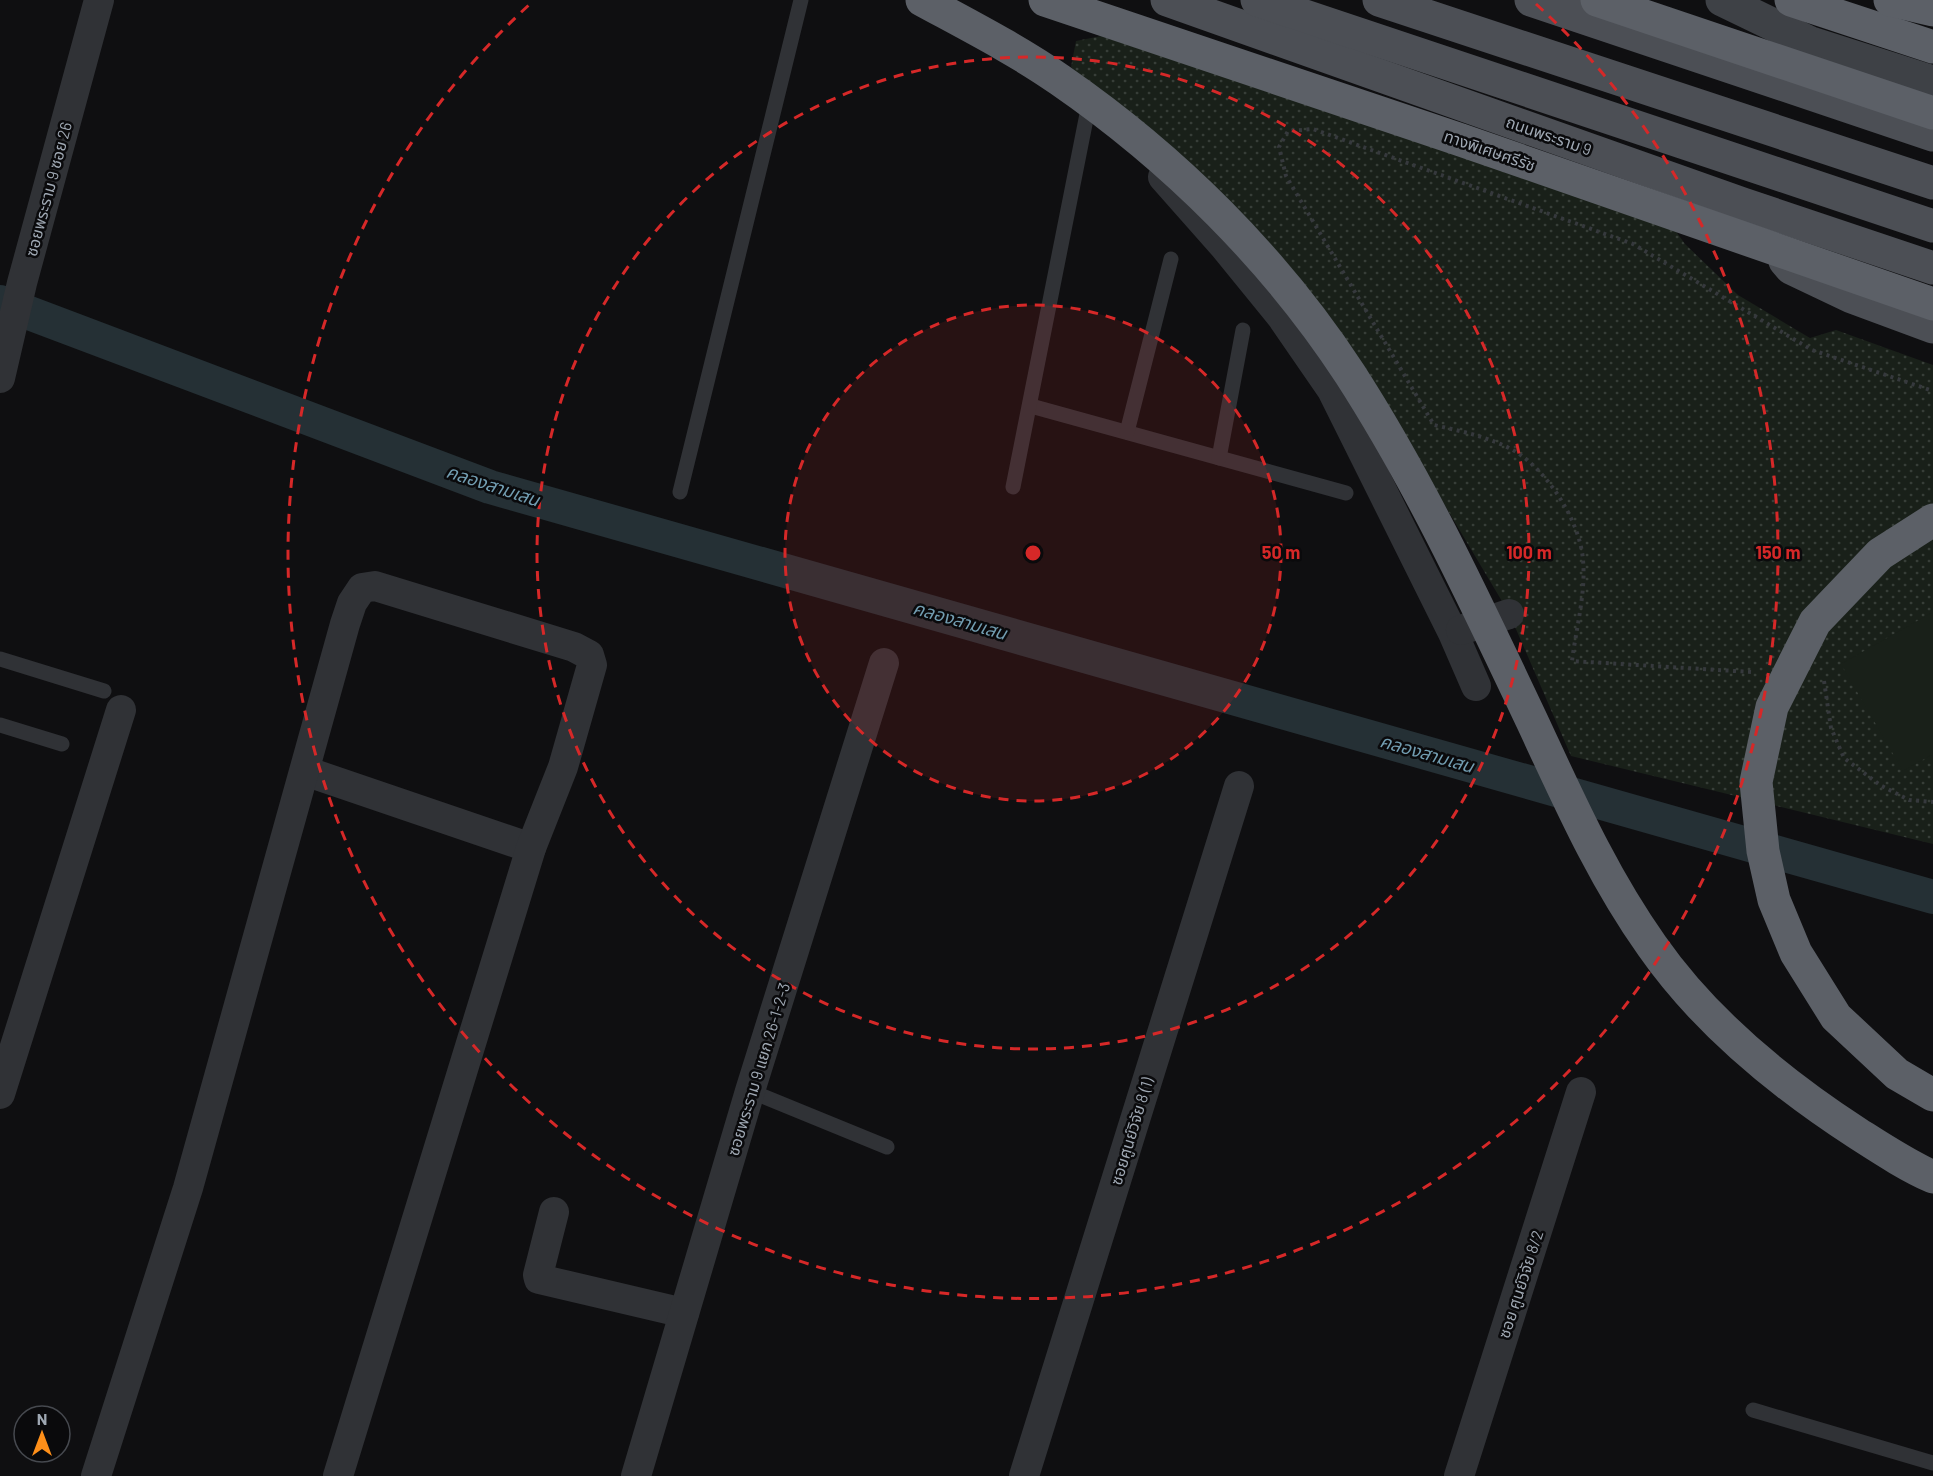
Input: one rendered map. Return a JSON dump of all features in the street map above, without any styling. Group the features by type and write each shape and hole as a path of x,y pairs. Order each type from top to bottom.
{"highway":[{"path":"922,0 1058,79 1132,134 1204,196 1278,279 1348,371 1409,472 1473,597 1597,859 1652,947 1713,1021 1813,1104 1911,1168 1933,1177"},
{"name":"ทางพิเศษศรีรัช","path":"1045,0 1461,140 1933,304"},
{"path":"1597,0 1933,113"},
{"path":"1791,0 1933,47"},
{"path":"1890,0 1933,10"},
{"path":"1933,520 1880,554 1815,622 1772,707 1756,782 1763,851 1774,900 1796,953 1836,1017 1897,1074 1933,1095"}],"main road":[{"name":"ถนนพระราม 9","path":"1167,0 1743,204 1933,268"},
{"path":"1257,0 1933,226"},
{"path":"1379,0 1933,183"},
{"path":"1531,0 1933,135"},
{"path":"1722,0 1811,43 1933,82"},
{"path":"1743,204 1762,237 1791,268 1852,297 1933,327"}],"street":[{"name":"ซอยพระราม 9 ซอย 26","path":"4,366 22,283 99,0"},
{"path":"912,0 1089,104 1155,169 1224,246 1281,316 1332,390 1453,633 1476,686"},
{"path":"1811,43 1820,0"},
{"path":"96,1476 188,1188 345,624 362,588 375,585 574,647 589,655 592,665 563,767 531,848 338,1476"},
{"path":"1453,633 1509,614"},
{"name":"ซอยพระราม 9 แยก 26-1-2-3","path":"636,1476 750,1091 884,663"},
{"path":"0,1094 112,700"},
{"path":"305,771 531,848"},
{"name":"ซอยศูนย์วิจัย 8 (1)","path":"1024,1476 1239,786"},
{"name":"ซอย ศูนย์วิจัย 8/2","path":"1460,1476 1581,1092"},
{"path":"554,1212 538,1275 539,1279 684,1313"}],"lane":[{"path":"680,492 801,0"},
{"path":"1013,487 1031,406 1089,104"},
{"path":"1127,432 1171,259"},
{"path":"1219,458 1243,330"},
{"path":"1031,406 1346,493"},
{"path":"0,659 112,700"},
{"path":"0,725 62,744"},
{"path":"750,1091 887,1147"},
{"path":"1754,1410 1933,1463"}],"path":[{"path":"1755,672 1572,661 1581,602 1583,560 1571,516 1546,479 1511,449 1474,433 1434,425 1286,176 1280,147 1288,131 1313,129 1633,244 1812,351 1933,391"},
{"path":"1824,677 1831,728 1844,758 1880,785 1909,800 1933,802"}],"shaded area":[{"path":"1101,36 1670,223 1685,244 1738,295 1810,338 1836,330 1933,365 1933,844 1571,756 1509,613 1410,447 1071,67 1076,41"},
{"path":"1933,612 1933,754 1903,771 1841,664"}],"waterway":[{"name":"คลองสามเสน","path":"0,302 490,487 1933,897"}]}
